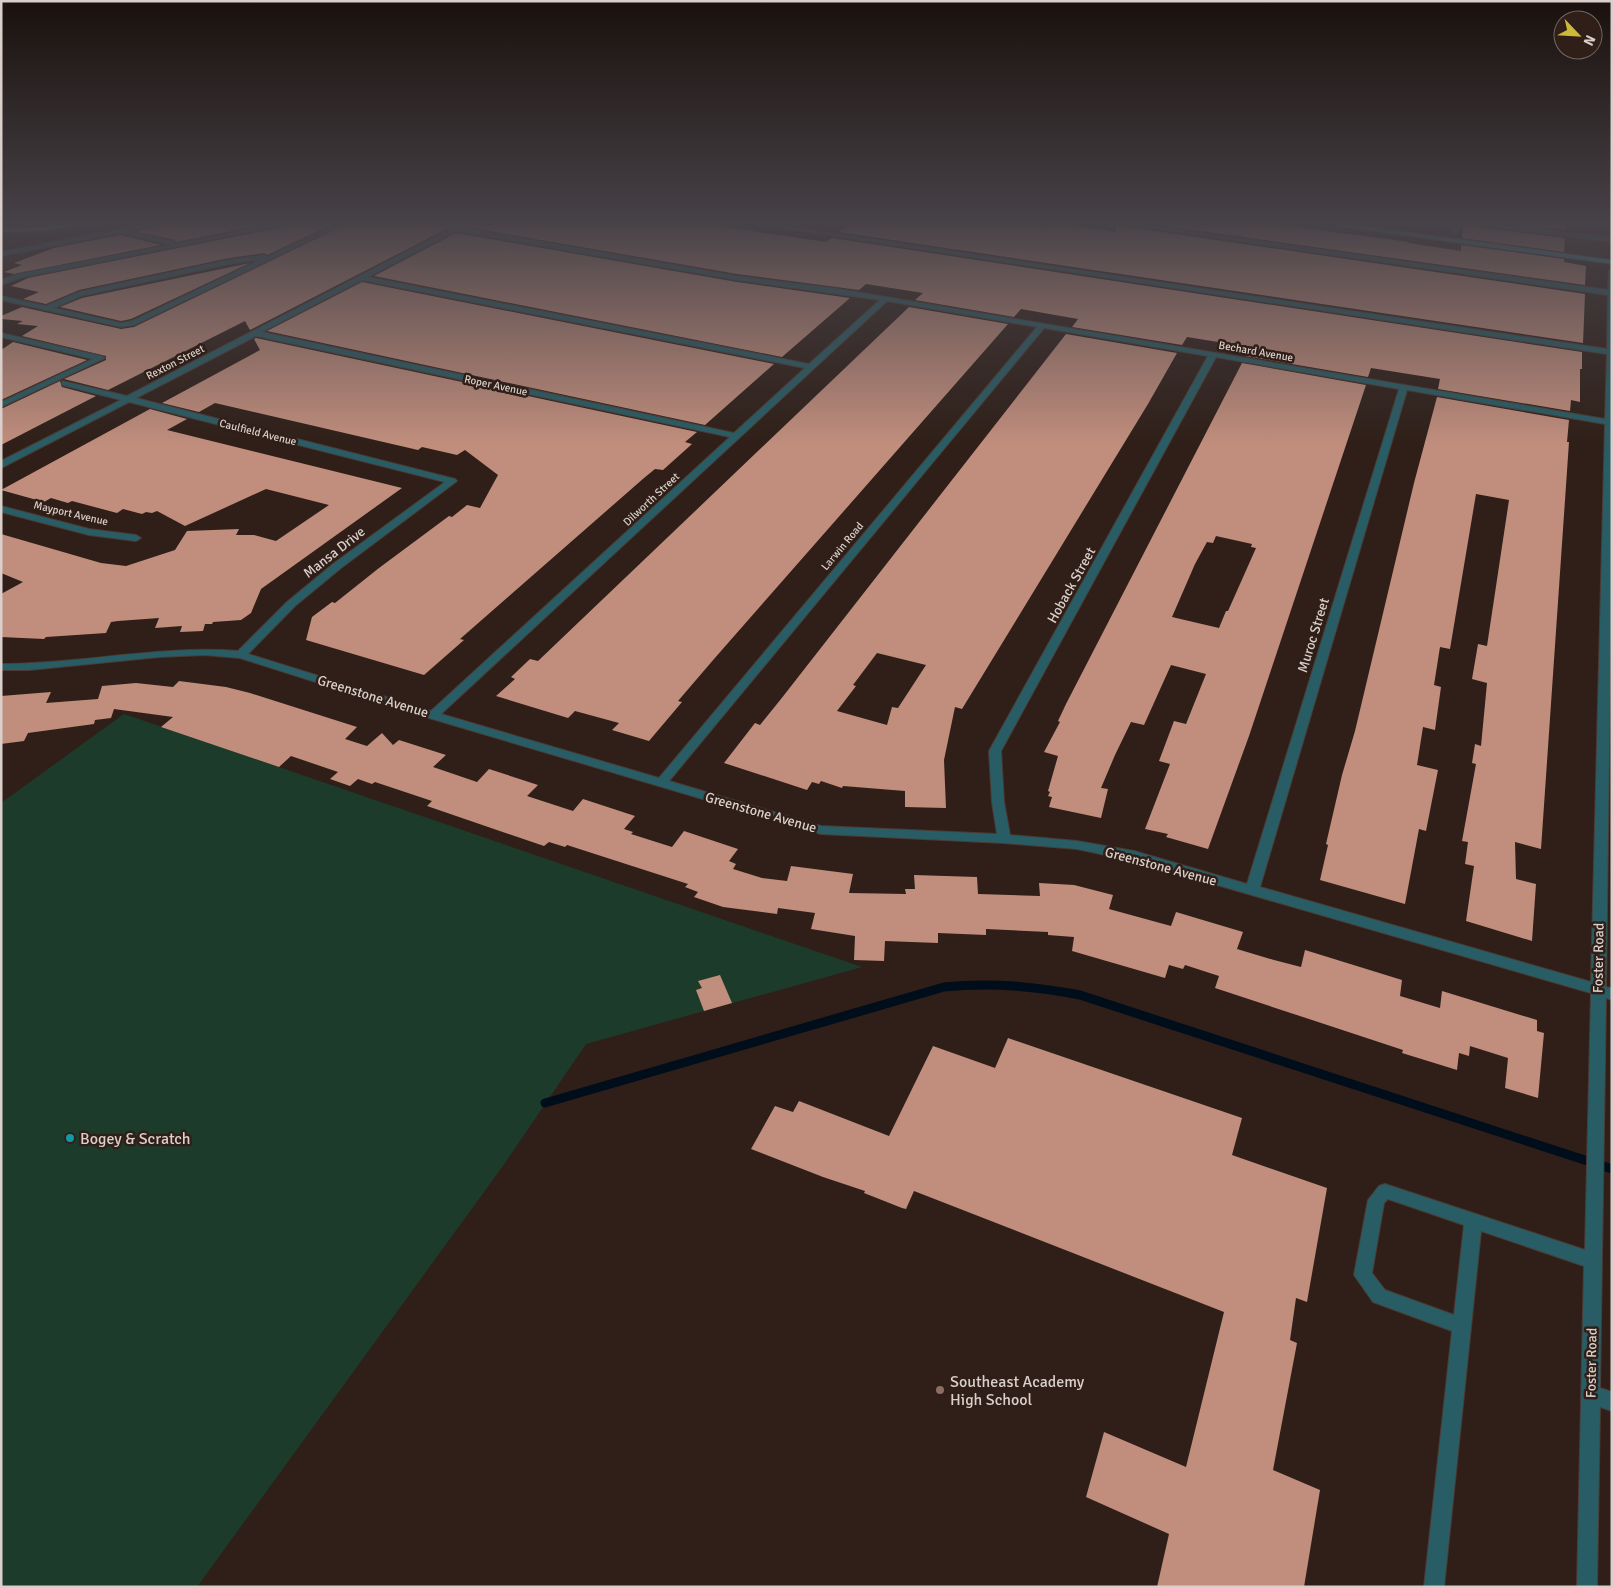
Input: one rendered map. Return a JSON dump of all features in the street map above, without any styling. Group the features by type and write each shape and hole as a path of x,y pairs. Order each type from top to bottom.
{"street":[{"path":"1,298 121,325 134,323 186,298"},
{"path":"47,308 70,298"},
{"name":"Rexton Street","path":"1,465 323,298"},
{"path":"463,298 811,367"},
{"name":"Bechard Avenue","path":"879,298 1609,422"},
{"path":"1251,298 1610,352"},
{"name":"Foster Road","path":"1587,1587 1593,1261 1605,992 1611,298"},
{"name":"Dilworth Street","path":"433,715 885,299"},
{"name":"Larwin Road","path":"661,783 1042,326"},
{"name":"Roper Avenue","path":"255,333 736,436"},
{"path":"1,335 101,358 1,405"},
{"name":"Hoback Street","path":"1004,838 998,802 995,751 1213,355"},
{"name":"Caulfield Avenue","path":"65,383 452,481"},
{"name":"Muroc Street","path":"1252,891 1404,388"},
{"name":"Mansa Drive","path":"241,655 291,604 338,566 452,481"},
{"name":"Mayport Avenue","path":"1,509 89,532 136,538"},
{"name":"Greenstone Avenue","path":"1,668 160,654 205,652 241,655 433,715 821,830 1004,838 1077,845 1134,856 1605,992"},
{"path":"1462,1326 1380,1296 1364,1276 1376,1200 1385,1190 1593,1261"},
{"path":"1434,1587 1473,1221"},
{"path":"1590,1394 1612,1402"}],"green space":[{"path":"124,714 862,967 586,1044 505,1163 197,1587 1,1587 1,803"}],"building":[{"path":"25,298 60,298 46,304 23,299"},
{"path":"82,298 175,298 131,319 121,321 60,307"},
{"path":"194,298 312,298 250,330 245,321 108,390 64,379 106,360 106,356 22,336 38,326 17,324 23,321 1,319 1,316 22,307 121,329 134,327"},
{"path":"331,298 443,298 774,364 705,425 267,331"},
{"path":"485,298 850,298 782,357"},
{"path":"917,298 1227,298 1582,352 1580,402 1571,400 1570,411 1438,389 1440,379 1371,368 1368,377 1245,356 1249,347 1187,337 1182,345 1072,327 1078,319 1021,309 1014,317 915,300"},
{"path":"1282,298 1585,298 1583,343"},
{"path":"909,307 1008,324 714,659 678,701 682,702 649,741 612,730 619,723 575,711 568,718 496,696 515,679 511,677 530,659 538,661"},
{"path":"1066,334 1177,353 1148,404 962,709 955,707 944,760 946,808 905,807 905,791 843,786 842,788 821,781 819,784 812,782 807,790 724,763 755,723 760,725","holes":["877,653 926,665 898,708 892,707 887,725 837,711 856,686 853,685"]},
{"path":"254,339 697,432 685,442 692,444 663,470 655,469 644,478 460,639 464,640 424,675 306,640 312,617 332,602 335,603 449,516 452,517 467,505 480,508 498,475 465,450 457,455 422,447 418,450 215,403 199,412 162,403 260,350"},
{"path":"13,342 87,360 1,400 1,350"},
{"path":"1242,363 1366,385 1249,736 1208,849 1166,837 1168,834 1145,829 1170,764 1159,761 1174,721 1186,724 1206,674 1171,665 1144,725 1131,722 1115,755 1101,788 1108,789 1101,818 1049,807 1052,797 1048,796 1050,792 1048,791 1058,756 1044,752 1060,722 1058,721","holes":["1216,536 1252,544 1251,547 1256,548 1219,628 1172,617 1195,564 1207,542 1213,543"]},
{"path":"60,381 62,387 96,396 1,445 1,409"},
{"path":"1437,397 1569,420 1541,849 1515,842 1516,879 1536,884 1532,941 1466,921 1474,866 1465,864 1468,842 1462,841 1476,764 1472,763 1475,744 1481,746 1487,683 1472,679 1478,644 1487,646 1509,500 1476,494 1450,649 1440,647 1434,685 1441,687 1435,730 1423,727 1417,765 1438,770 1426,831 1419,829 1405,904 1320,880 1328,845 1326,844 1342,775 1355,731 1414,483"},
{"path":"150,409 187,419 167,430 402,488 261,589 251,613 241,620 205,624 203,631 180,632 182,626 155,628 159,618 111,622 106,633 46,637 44,639 1,637 1,594 23,582 1,573 1,534 101,563 126,566 175,550 187,531 239,529 236,535 254,535 276,541 329,505 266,489 185,526 157,511 142,514 123,509 117,513 72,501 68,503 51,498 44,502 1,490"},
{"path":"179,681 226,687 250,693 357,727 345,739 367,746 382,733 393,745 399,740 446,755 433,767 477,782 489,769 538,785 527,796 573,811 583,799 635,816 624,829 633,832 631,834 672,847 684,831 738,849 729,861 736,864 733,869 762,878 787,881 791,866 853,874 849,893 906,894 905,889 915,889 914,875 977,877 978,894 1040,896 1039,883 1074,885 1113,895 1109,909 1171,926 1176,912 1243,932 1237,949 1274,960 1301,967 1305,950 1402,980 1400,996 1440,1008 1442,991 1537,1020 1537,1031 1544,1033 1538,1098 1505,1088 1508,1058 1470,1046 1469,1056 1459,1053 1457,1070 1402,1053 1403,1050 1215,988 1219,976 1185,965 1183,969 1169,965 1165,978 1072,951 1074,937 1048,935 1048,932 986,929 986,935 938,933 938,943 885,941 884,961 854,960 855,936 811,929 815,913 778,908 777,914 723,907 694,897 698,892 685,887 688,884 567,845 565,847 549,842 544,846 427,806 432,801 375,782 372,784 358,779 350,786 330,779 338,772 291,756 279,767 161,727 173,717 114,709 111,718 95,720 94,724 28,733 24,741 1,744 1,696 51,692 46,703 98,699 102,686 136,683 173,687"},
{"path":"720,975 732,1003 704,1011 696,990 702,988 698,981"},
{"path":"1008,1038 1242,1118 1232,1155 1327,1188 1307,1302 1296,1298 1290,1340 1297,1343 1273,1470 1320,1490 1304,1587 1157,1587 1169,1534 1086,1497 1104,1432 1186,1467 1224,1312 914,1191 906,1209 902,1208 864,1193 865,1191 751,1149 775,1106 793,1112 799,1101 889,1136 933,1046 995,1068"}],"waterway":[{"path":"545,1103 944,987 1012,986 1080,995 1612,1169"}],"place":[{"name":"Bogey & Scratch","path":"70,1138"},
{"name":"Southeast Academy High School","path":"940,1390"}]}
